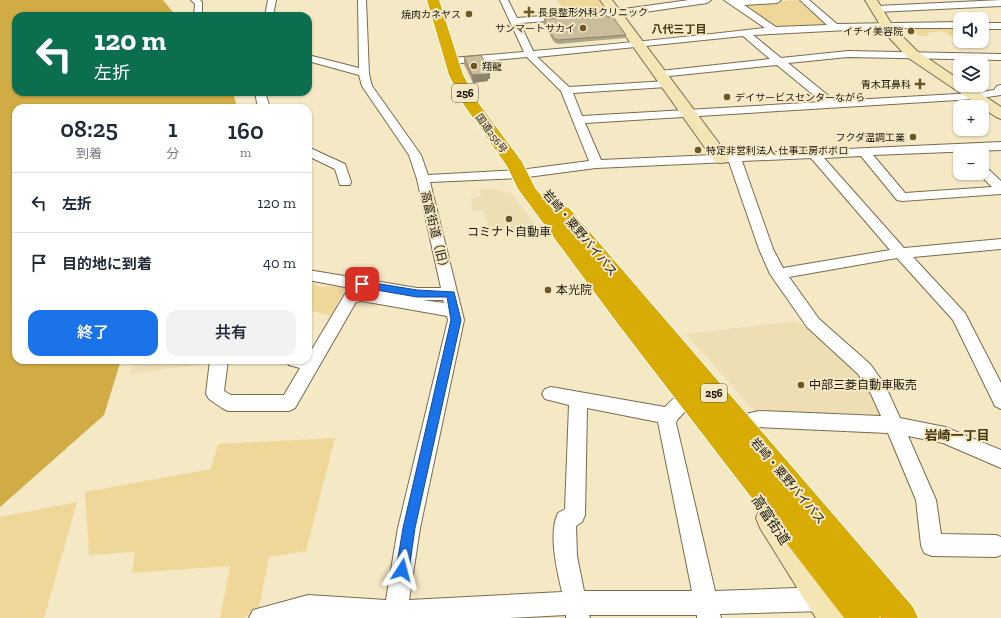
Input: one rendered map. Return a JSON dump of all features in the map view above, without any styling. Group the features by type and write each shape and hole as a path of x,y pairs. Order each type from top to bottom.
{"highway":[{"name":"国道256号","path":"433,0 451,61 472,105 516,166 520,174"},
{"name":"岩崎・粟野バイパス","path":"520,174 530,193 688,397 864,618"},
{"name":"岩崎・粟野バイパス","path":"520,174 543,188 902,618"}],"street":[{"path":"195,0 199,4 198,12"},
{"path":"270,12 272,0"},
{"name":"高富街道（旧）","path":"362,0 364,73 366,86 414,155 422,179 456,320 409,528 395,615"},
{"path":"504,0 530,54 566,90 580,120 596,164"},
{"path":"606,0 690,114 728,157 766,249 778,274 813,323 864,369 879,390 926,500 932,545 996,546"},
{"path":"514,21 617,13 707,0"},
{"path":"732,2 777,0"},
{"path":"804,0 834,26"},
{"path":"732,2 774,30"},
{"path":"1001,2 874,4 886,25 898,41 912,54 1001,114"},
{"path":"451,61 639,45 743,32 834,26 953,25"},
{"path":"989,26 1001,26"},
{"path":"743,32 833,105"},
{"path":"566,90 664,79 778,61 848,54 912,54 1001,57"},
{"path":"312,61 364,73"},
{"path":"580,120 974,96 997,93 1001,88"},
{"path":"989,148 999,147"},
{"path":"422,179 520,174 596,164 728,157 953,149"},
{"path":"864,152 902,197 1001,189"},
{"path":"312,153 341,167 345,182"},
{"path":"815,155 858,206 958,317 1001,401"},
{"path":"989,177 1001,189"},
{"path":"778,274 900,253 1001,244"},
{"path":"312,276 417,294 452,302"},
{"path":"312,350 352,298 362,295 452,302"},
{"path":"219,364 215,394 228,403 289,403 302,364"},
{"path":"551,394 669,416"},
{"path":"688,397 669,416 667,423 708,611"},
{"path":"577,611 566,556 565,520 575,515 578,399"},
{"path":"739,423 759,419 895,425 945,435 1001,459"},
{"name":"高富街道","path":"708,421 727,458 770,517 829,609"},
{"path":"261,618 308,607 395,615 577,611 829,609"}],"shaded area":[{"path":"0,0 163,0 173,12 12,12 12,96 234,96 236,104 12,104 12,364 120,364 104,415 0,507"},
{"path":"557,0 598,0 606,12 567,15"},
{"path":"797,0 827,24 775,28 742,5"},
{"path":"912,27 953,28 953,36 941,31 928,33 928,36 919,36"},
{"name":"コミナト自動車","path":"479,189 496,189 512,194 538,228 490,233 484,211 472,211 471,198 481,196"},
{"path":"312,282 320,287 346,286 331,316 312,311"},
{"name":"中部三菱自動車販売","path":"797,321 856,359 886,415 754,411 686,334"},
{"path":"133,364 206,364 130,374"},
{"path":"335,438 306,551 269,557 258,612 243,618 220,618 230,566 132,573 135,552 89,555 85,492 211,469 218,444"},
{"path":"77,502 44,618 0,618 0,517"}],"building":[{"name":"サンマートサカイ","path":"606,15 608,17 613,17 626,35 558,40 554,39 544,19"},
{"path":"481,55 490,71 487,71 488,74 472,75 464,57"}],"place":[{"name":"長良整形外科クリニック","path":"529,12"},
{"name":"焼肉カネヤス","path":"469,14"},
{"name":"サンマートサカイ","path":"583,28"},
{"name":"イチイ美容院","path":"911,31"},
{"name":"翔龍","path":"474,66"},
{"name":"青木耳鼻科","path":"920,84"},
{"name":"デイサービスセンターながら","path":"727,97"},
{"name":"フクダ温調工業","path":"913,137"},
{"name":"特定非営利法人 仕事工房ポポロ","path":"698,150"},
{"name":"コミナト自動車","path":"509,219"},
{"name":"本光院","path":"548,290"},
{"name":"中部三菱自動車販売","path":"801,385"}],"district":[{"name":"八代三丁目","path":"679,29"},
{"name":"岩崎一丁目","path":"957,435"}],"route":[{"path":"362,284 417,294 451,294 456,320 409,528 402,570"}]}
